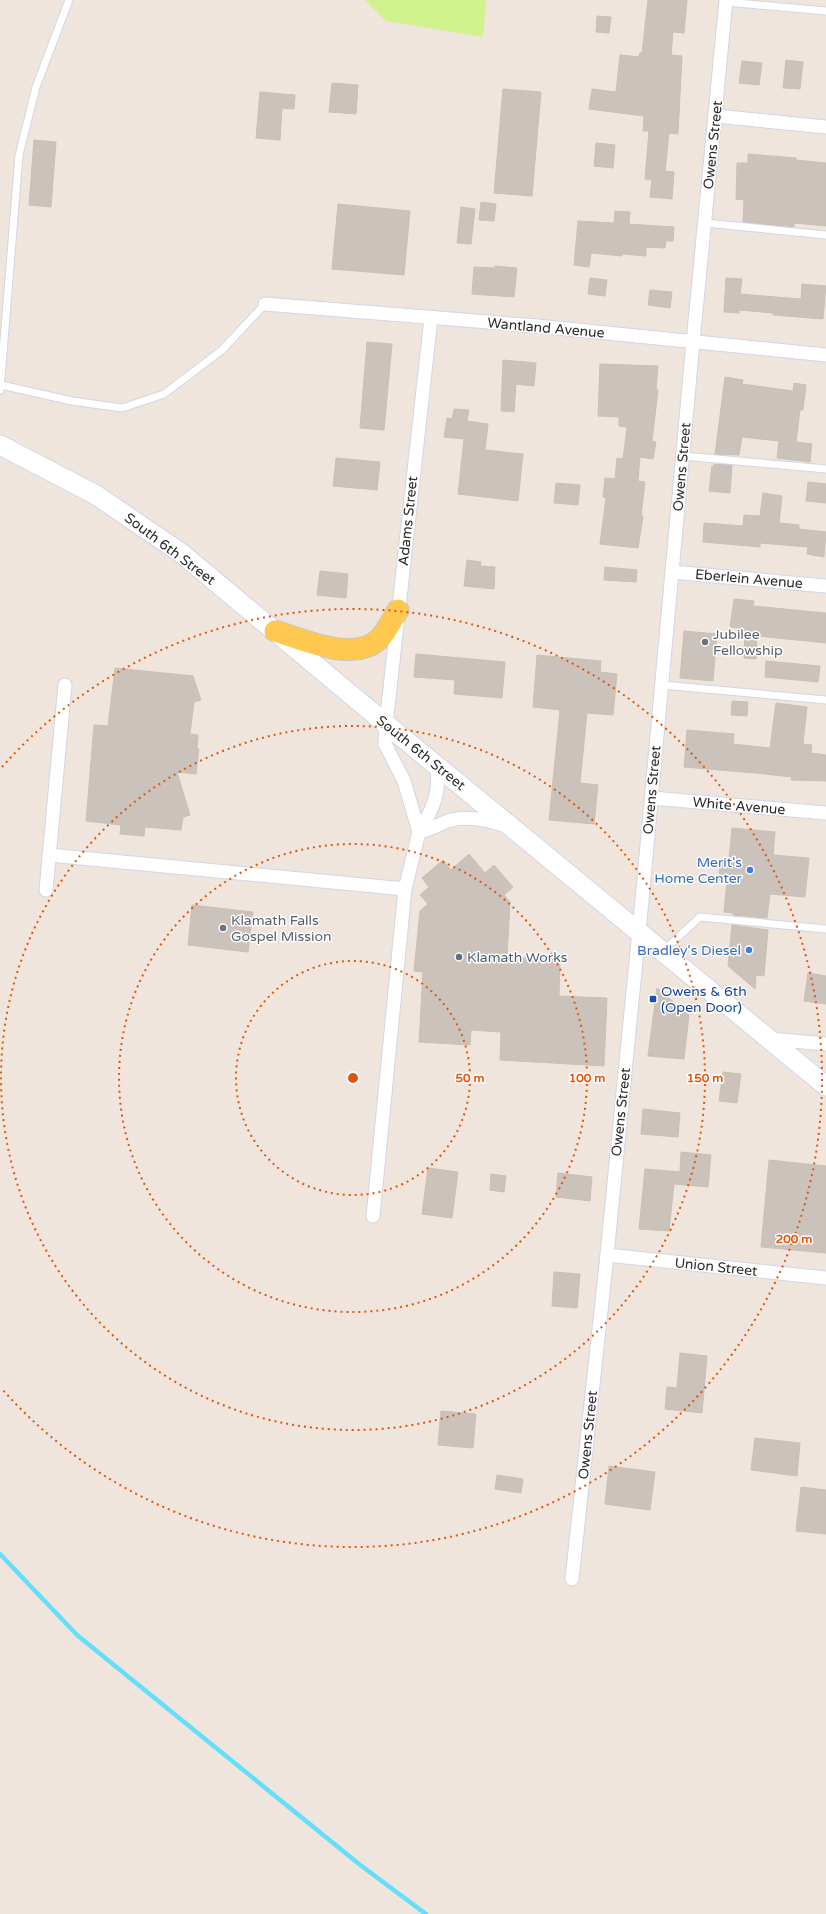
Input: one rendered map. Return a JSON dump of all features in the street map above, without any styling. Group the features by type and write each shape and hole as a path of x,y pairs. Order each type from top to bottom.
{"main road":[{"name":"South 6th Street","path":"7,449 96,495 181,553 437,767 826,1086"},
{"path":"275,631 341,651 364,648 381,637 398,610"}],"street":[{"name":"Owens Street","path":"572,1579 607,1255 639,932 726,1"},
{"path":"716,116 826,127"},
{"name":"Wantland Avenue","path":"265,304 537,326 826,355"},
{"name":"Adams Street","path":"419,832 404,781 386,744 386,724 431,318"},
{"name":"Eberlein Avenue","path":"672,572 826,586"},
{"path":"46,890 65,685"},
{"path":"373,1216 405,889 419,832 430,814 436,796 439,784 437,767"},
{"name":"White Avenue","path":"652,798 826,813"},
{"path":"419,832 430,830 448,821 466,818 511,827"},
{"path":"49,855 405,889"},
{"path":"770,1039 826,1044"},
{"name":"Union Street","path":"607,1255 826,1278"}],"lane":[{"path":"69,0 36,88 19,155 1,388 72,401 122,408 164,394 222,350 265,304"},
{"path":"726,1 826,11"},
{"path":"705,223 826,235"},
{"path":"683,456 826,469"},
{"path":"662,684 826,700"},
{"path":"662,952 700,917 826,929"}],"green space":[{"path":"365,0 486,0 483,37 386,21"}],"building":[{"path":"648,0 687,0 684,33 673,32 671,55 682,56 678,134 669,133 665,171 674,172 672,199 650,197 652,180 645,179 649,131 643,131 644,116 589,109 592,89 616,92 620,55 639,57 640,53 642,53"},
{"path":"597,16 611,17 609,33 596,32"},
{"path":"786,60 803,62 800,89 783,88"},
{"path":"742,61 762,63 759,85 739,83"},
{"path":"332,83 358,85 356,114 329,112"},
{"path":"503,89 541,92 532,196 494,193"},
{"path":"260,92 295,95 294,109 282,108 280,140 256,138"},
{"path":"34,140 56,142 51,207 29,205"},
{"path":"596,143 615,145 613,168 594,166"},
{"path":"748,154 796,158 796,160 826,163 826,226 794,223 794,227 743,222 744,200 736,199 737,163 748,163"},
{"path":"481,202 496,204 494,221 479,220"},
{"path":"338,204 410,211 404,275 332,269"},
{"path":"461,207 475,209 471,244 457,243"},
{"path":"615,211 630,212 629,224 674,227 673,241 666,241 665,248 646,247 646,256 622,254 622,256 591,253 589,267 574,265 578,221 614,223"},
{"path":"495,266 517,268 514,297 472,294 474,267 495,268"},
{"path":"590,278 607,280 605,296 588,294"},
{"path":"726,278 742,279 740,294 801,299 802,284 826,286 823,319 773,315 773,313 739,310 739,313 724,312"},
{"path":"650,290 672,292 670,308 648,305"},
{"path":"367,342 392,344 384,430 360,428"},
{"path":"503,360 536,363 534,386 516,384 514,412 501,411"},
{"path":"600,364 658,366 656,389 658,390 652,441 656,442 653,459 640,457 638,481 645,482 641,516 643,516 638,548 600,544 606,498 603,497 605,478 615,479 617,458 623,459 627,427 619,426 619,417 598,416"},
{"path":"725,377 743,380 742,384 793,391 794,383 806,385 803,410 800,410 796,442 812,444 810,462 777,458 779,441 742,437 739,455 715,454"},
{"path":"454,409 469,410 467,421 488,424 485,450 523,454 518,501 458,494 464,439 444,437 447,418 452,419"},
{"path":"336,458 380,462 377,490 333,486"},
{"path":"714,464 732,465 730,493 709,491 712,466 714,467"},
{"path":"808,482 826,484 826,503 806,501"},
{"path":"556,483 580,485 578,505 554,503"},
{"path":"763,493 782,496 779,523 799,525 799,529 826,532 824,557 807,554 808,547 760,543 760,547 703,542 704,523 743,526 744,515 760,516"},
{"path":"467,560 481,562 480,566 495,567 494,589 464,586"},
{"path":"605,567 637,570 636,582 604,580"},
{"path":"320,571 348,574 346,598 317,595"},
{"path":"734,599 754,601 753,606 826,613 826,643 757,636 756,659 744,658 745,629 730,627"},
{"path":"684,631 717,634 713,681 680,678"},
{"path":"416,654 505,662 502,698 454,694 455,680 414,677"},
{"path":"537,655 601,661 600,672 617,674 613,715 587,713 580,783 598,785 594,824 549,820 560,710 533,707"},
{"path":"766,661 820,666 818,682 765,677"},
{"path":"115,668 193,676 201,700 194,702 190,734 198,735 197,749 199,749 196,774 177,772 190,815 183,817 181,830 145,827 144,836 120,834 121,825 86,821 94,725 108,726"},
{"path":"732,701 748,702 747,716 731,715"},
{"path":"776,703 807,707 803,744 812,745 811,753 826,755 826,781 791,780 792,777 684,767 687,730 734,734 733,744 770,748"},
{"path":"732,828 775,832 773,855 809,858 805,897 770,894 767,918 733,915 733,913 724,912 727,881 719,880 720,860 729,860"},
{"path":"469,854 485,873 494,865 513,887 504,895 510,902 507,957 560,960 559,996 607,998 604,1066 500,1060 501,1032 471,1030 470,1045 419,1042 423,972 414,971 420,911 428,904 420,895 429,887 422,878 443,860 451,870"},
{"path":"192,905 253,912 248,952 188,945"},
{"path":"732,925 768,930 764,976 756,975 755,989 728,966"},
{"path":"808,973 826,976 826,1004 804,1001"},
{"path":"657,988 689,1015 684,1059 648,1056"},
{"path":"723,1072 741,1074 737,1103 719,1101"},
{"path":"643,1109 680,1113 678,1137 641,1134"},
{"path":"681,1152 711,1155 708,1187 674,1184 669,1231 639,1229 645,1169 680,1172"},
{"path":"769,1160 826,1166 826,1253 761,1247"},
{"path":"428,1168 458,1172 452,1218 422,1214"},
{"path":"558,1173 592,1177 590,1201 556,1197"},
{"path":"491,1174 506,1176 504,1192 490,1190"},
{"path":"554,1272 580,1274 577,1308 552,1306"},
{"path":"680,1353 707,1356 702,1413 665,1409 667,1387 677,1388"},
{"path":"441,1411 476,1414 473,1448 438,1445"},
{"path":"755,1438 800,1443 797,1476 751,1470"},
{"path":"609,1466 655,1472 650,1510 605,1504"},
{"path":"497,1475 523,1479 521,1493 495,1489"},
{"path":"801,1487 826,1490 826,1534 796,1531"}],"waterway":[{"path":"0,1554 77,1635 359,1864 426,1914"}],"place":[{"name":"Jubilee Fellowship","path":"705,642"},
{"name":"Merit's Home Center","path":"750,870"},
{"name":"Klamath Falls Gospel Mission","path":"223,928"},
{"name":"Bradley's Diesel","path":"749,950"},
{"name":"Klamath Works","path":"459,957"},
{"name":"Owens & 6th (Open Door)","path":"653,999"}]}
